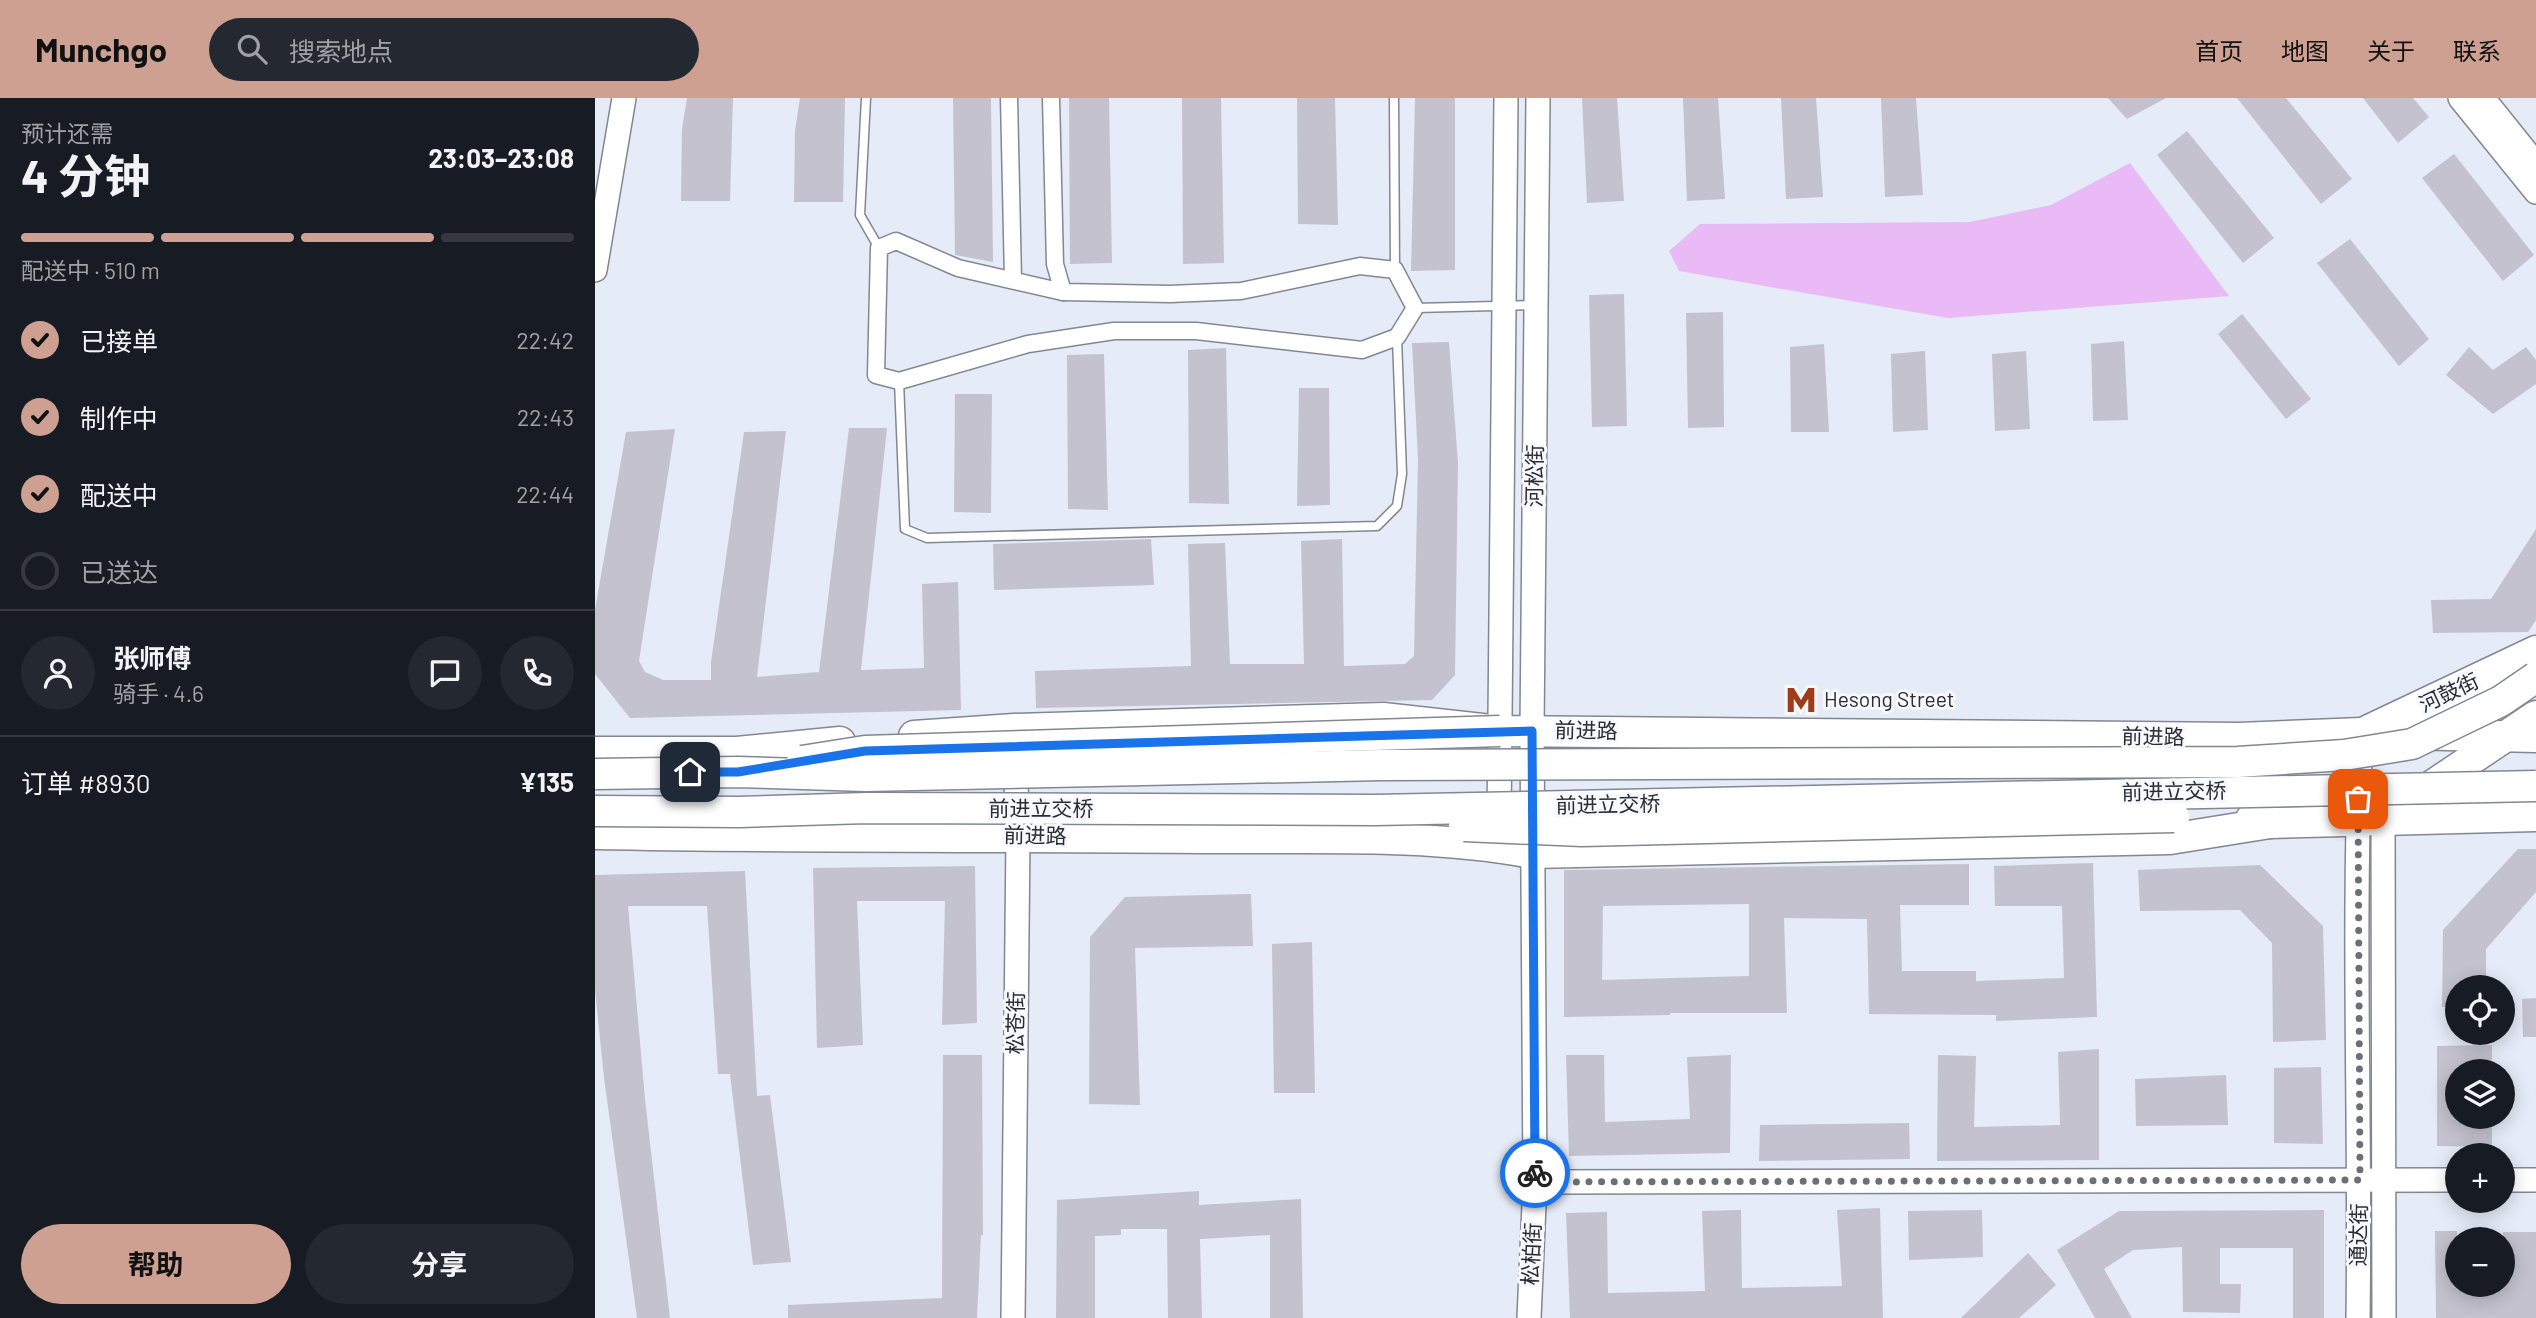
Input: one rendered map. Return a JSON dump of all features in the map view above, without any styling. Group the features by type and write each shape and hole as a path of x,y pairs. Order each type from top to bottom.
{"highway":[{"name":"河鼓街","path":"2361,733 2536,651"},
{"name":"前进立交桥","path":"595,774 738,772 866,776 1382,765 2238,762 2344,755 2412,744 2501,701 2536,677"},
{"path":"2370,820 2536,716"},
{"name":"前进路","path":"595,752 737,752 1014,729 1383,718 1500,731 2239,738 2361,733 2536,737"},
{"path":"738,772 865,751 1500,731"},
{"name":"前进立交桥","path":"595,811 739,812 867,808 1375,810 2536,786"},
{"name":"前进路","path":"1375,810 1456,826 1582,831 2238,816 2270,823"},
{"name":"前进路","path":"595,834 1380,840 1498,847 1532,853 2170,839 2270,823 2536,816"}],"main road":[{"path":"595,270 624,98"},
{"name":"河松街","path":"1498,847 1506,98"},
{"name":"河松街","path":"1532,853 1538,98"},
{"path":"2460,98 2536,192"},
{"path":"2483,98 2536,164"},
{"name":"松苍街","path":"1013,1318 1018,836 1014,729"},
{"name":"通达街","path":"2361,733 2370,820 2383,1180 2384,1318"},
{"name":"通达街","path":"2358,1318 2370,820"},
{"name":"松柏街","path":"1529,1318 1535,1182 1532,853"},
{"path":"1535,1182 2445,1180"},
{"path":"2515,1180 2536,1180"}],"street":[{"path":"1009,98 1013,281"},
{"path":"1051,98 1055,264 1063,292"},
{"path":"896,241 958,268 1013,281 1063,292 1170,294 1241,291 1360,266 1395,270 1415,308 1397,337 1362,350 1196,331 1114,331 1028,344 899,381 876,375 879,248 896,241"}],"lane":[{"path":"866,98 860,215 879,248"},
{"path":"1394,98 1395,270"},
{"path":"1415,308 1536,305"},
{"path":"899,381 905,529 927,538 1377,526 1397,506 1402,474 1397,337"}],"shaded area":[{"path":"2130,163 2229,296 1948,318 1679,271 1669,251 1700,224 1970,222 2051,205"}],"building":[{"path":"687,98 733,98 730,201 681,201 682,129"},
{"path":"800,98 845,98 843,202 794,202 795,131"},
{"path":"953,98 991,98 993,262 955,255"},
{"path":"1069,98 1109,98 1112,263 1070,264"},
{"path":"1182,98 1221,98 1224,263 1183,264"},
{"path":"1297,98 1335,98 1338,225 1298,224"},
{"path":"1415,98 1455,98 1455,270 1411,271"},
{"path":"1582,98 1617,98 1624,201 1587,203"},
{"path":"1683,98 1718,98 1725,199 1687,201"},
{"path":"1781,98 1816,98 1823,197 1786,199"},
{"path":"1881,98 1916,98 1923,195 1885,197"},
{"path":"2108,98 2166,98 2127,119"},
{"path":"2237,98 2286,98 2352,179 2321,204"},
{"path":"2363,98 2413,98 2429,117 2398,143"},
{"path":"2187,131 2274,238 2243,263 2157,155"},
{"path":"2454,154 2534,255 2503,281 2422,178"},
{"path":"2350,239 2429,339 2399,366 2317,263"},
{"path":"1624,294 1627,426 1592,427 1589,295"},
{"path":"1723,312 1724,427 1688,428 1686,313"},
{"path":"2242,314 2311,399 2286,419 2218,334"},
{"path":"2124,341 2128,420 2093,421 2091,344"},
{"path":"1449,342 1458,463 1455,675 1432,700 1036,708 1035,671 1191,666 1188,544 1225,543 1230,664 1304,664 1301,541 1342,539 1344,666 1405,664 1414,656 1418,459 1412,343"},
{"path":"1824,344 1829,432 1791,432 1790,347"},
{"path":"2469,347 2493,370 2526,347 2536,360 2536,384 2493,414 2446,375"},
{"path":"1226,348 1229,504 1189,503 1188,350"},
{"path":"1925,351 1928,430 1893,432 1891,354"},
{"path":"2026,351 2030,429 1995,431 1992,354"},
{"path":"1104,354 1108,510 1068,509 1067,355"},
{"path":"1299,388 1329,388 1330,505 1297,506"},
{"path":"955,394 992,394 991,513 954,512"},
{"path":"849,428 887,428 861,670 924,668 922,584 958,582 961,710 630,718 595,674 595,610 626,432 675,429 639,661 645,672 663,680 711,680 711,662 744,432 786,431 757,677 819,672"},
{"path":"2536,529 2536,620 2528,632 2433,633 2431,600 2491,599"},
{"path":"1151,539 1154,585 994,590 993,544"},
{"path":"2518,849 2536,849 2536,892 2486,949 2486,975 2445,975 2445,1007 2442,1007 2443,930"},
{"path":"2093,863 2097,1017 1996,1021 1996,1015 1869,1014 1867,919 1784,918 1787,1013 1564,1017 1564,870 1969,864 1969,905 1900,905 1902,971 1976,971 1976,981 2064,978 2062,906 1995,906 1994,866","holes":["1749,904 1749,976 1602,980 1603,906"]},
{"path":"2260,865 2323,926 2326,1040 2273,1042 2272,943 2240,910 2140,911 2138,870"},
{"path":"975,866 977,1023 942,1025 945,901 857,901 863,1045 817,1048 813,868"},
{"path":"745,871 757,1096 770,1095 791,1262 753,1265 730,1074 718,1074 707,906 628,906 645,1099 670,1318 637,1318 604,1078 595,990 595,875"},
{"path":"1251,894 1253,946 1135,948 1140,1105 1089,1104 1090,937 1125,897"},
{"path":"1312,942 1315,1093 1274,1093 1272,944"},
{"path":"2536,998 2536,1037 2523,1037 2522,999"},
{"path":"2492,1045 2492,1059 2445,1059 2445,1129 2492,1129 2492,1143 2445,1143 2445,1146 2437,1146 2437,1046"},
{"path":"2099,1049 2099,1160 1937,1161 1938,1055 1976,1056 1974,1127 2060,1125 2058,1052"},
{"path":"943,1055 982,1055 983,1235 977,1318 788,1318 788,1305 942,1298"},
{"path":"1566,1055 1604,1055 1605,1122 1690,1119 1687,1057 1731,1055 1730,1153 1569,1156"},
{"path":"2321,1067 2323,1144 2274,1143 2274,1068"},
{"path":"2226,1075 2228,1125 2136,1126 2135,1079"},
{"path":"1909,1123 1910,1159 1759,1161 1760,1125"},
{"path":"1199,1191 1199,1205 1301,1199 1303,1318 1270,1318 1270,1235 1200,1239 1202,1318 1168,1318 1167,1229 1121,1229 1121,1235 1095,1236 1095,1318 1056,1318 1057,1200"},
{"path":"1880,1208 1883,1318 1570,1318 1566,1213 1607,1212 1608,1293 1705,1291 1702,1211 1741,1210 1742,1288 1842,1286 1837,1210"},
{"path":"1982,1210 1983,1257 1909,1260 1908,1211"},
{"path":"2324,1210 2324,1318 2293,1318 2293,1248 2220,1248 2220,1284 2241,1284 2240,1313 2183,1312 2182,1247 2133,1250 2104,1269 2132,1318 2095,1318 2057,1250 2119,1211"},
{"path":"2435,1231 2445,1231 2445,1297 2515,1297 2515,1232 2536,1232 2536,1318 2436,1318"},
{"path":"2028,1253 2056,1285 2019,1318 1961,1318"}],"way so far":[{"path":"1535,1173 1535,1182 2360,1180 2358,799"}],"place":[{"name":"Hesong Street","path":"1801,700"}],"route":[{"path":"690,772 738,772 865,751 1532,731 1535,1173"}]}
